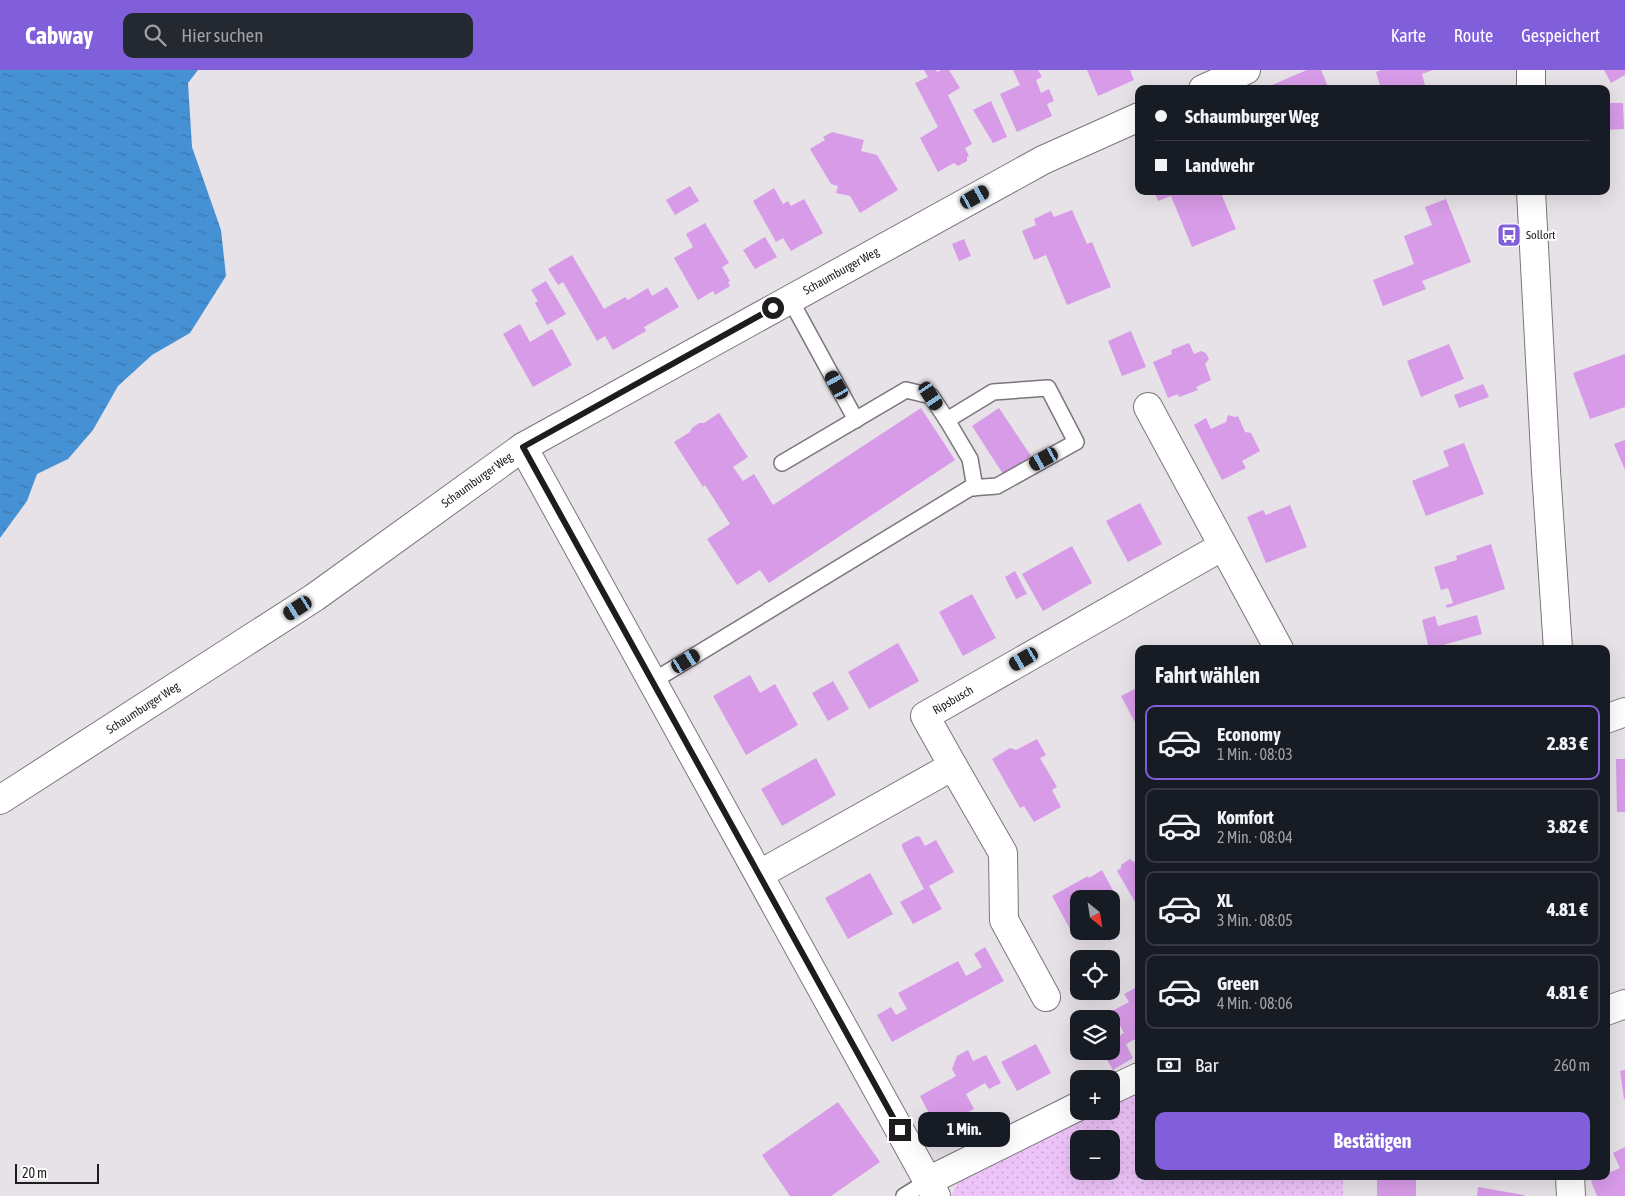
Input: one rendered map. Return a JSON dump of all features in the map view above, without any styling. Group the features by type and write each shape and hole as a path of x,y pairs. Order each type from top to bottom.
{"street":[{"path":"1213,85 1246,70"},
{"path":"1531,70 1531,85"},
{"name":"Schaumburger Weg","path":"0,800 314,597 523,447 1043,160 1135,119"},
{"path":"1531,195 1558,645"},
{"path":"1148,407 1277,645"},
{"path":"523,447 932,1188 1070,1111"},
{"name":"Ripsbusch","path":"953,766 925,716 1223,546"},
{"path":"1610,718 1625,712"},
{"path":"760,874 953,766 1003,853 1004,920 1046,997"},
{"path":"1610,1010 1625,1004"},
{"path":"1120,1086 1135,1079"},
{"path":"1570,1180 1571,1196"}],"lane":[{"path":"790,299 856,420"},
{"path":"652,681 970,488 997,486 1076,442 1048,388 993,392 947,420"},
{"path":"782,463 906,390 931,396 970,459 975,488"},
{"path":"904,1196 932,1188"}],"shaded area":[{"path":"1135,1092 1135,1180 1343,1180 1343,1196 952,1196 960,1176 1075,1120 1120,1120 1120,1099"}],"water":[{"path":"0,70 198,70 188,83 192,147 221,230 226,276 190,333 152,355 118,386 93,430 68,459 37,474 27,501 0,538"}],"building":[{"path":"924,70 936,70 937,72 949,70 960,88 948,95 972,144 965,148 969,156 967,161 958,166 954,163 938,172 920,138 938,127 915,83 928,77"},
{"path":"1013,70 1038,70 1042,77 1036,80 1041,93 1049,89 1054,101 1047,104 1052,116 1017,132 1000,94 1020,85"},
{"path":"1087,70 1130,70 1134,80 1098,96"},
{"path":"1307,70 1321,70 1327,85 1272,85"},
{"path":"1381,70 1433,70 1422,74 1425,85 1380,85 1376,72"},
{"path":"1604,70 1625,70 1625,75 1611,83"},
{"path":"991,101 1007,137 993,143 973,110"},
{"path":"1610,103 1623,103 1624,129 1610,130"},
{"path":"832,132 864,140 861,151 877,155 898,190 860,213 850,196 836,193 838,186 831,184 810,149 825,140 823,137"},
{"path":"690,186 699,201 675,215 666,200"},
{"path":"774,188 783,204 788,201 791,206 804,199 823,233 791,251 783,238 776,242 753,201"},
{"path":"1156,195 1222,195 1236,229 1192,247 1171,196 1158,201"},
{"path":"1446,199 1471,262 1422,281 1426,289 1383,306 1373,280 1414,264 1404,236 1432,225 1425,207"},
{"path":"1072,210 1087,244 1092,242 1111,287 1067,305 1046,255 1034,260 1022,231 1036,225 1034,219 1051,211 1054,217"},
{"path":"705,223 729,263 722,267 730,281 728,282 730,286 715,295 713,291 698,300 674,258 693,247 686,234"},
{"path":"765,237 777,257 755,269 743,250"},
{"path":"964,239 971,256 959,261 952,244"},
{"path":"572,255 604,309 625,297 628,300 648,288 652,296 667,287 679,307 644,327 646,331 613,350 605,336 597,341 563,282 558,285 548,269"},
{"path":"546,281 566,314 547,325 535,303 538,301 531,290"},
{"path":"520,324 530,342 552,329 572,365 533,387 503,334"},
{"path":"1131,331 1146,367 1122,376 1108,341"},
{"path":"1189,343 1194,354 1201,351 1206,353 1209,359 1205,364 1211,380 1196,387 1198,390 1179,397 1178,394 1168,398 1153,362 1172,354 1171,350"},
{"path":"1449,344 1464,379 1421,397 1407,361"},
{"path":"1625,354 1625,407 1590,419 1573,373"},
{"path":"1483,384 1489,397 1459,408 1454,395"},
{"path":"921,408 955,460 769,583 760,570 737,585 707,539 730,524 674,442 690,432 699,423 704,423 719,413 748,457 733,467 743,481 754,474 773,505"},
{"path":"999,408 1031,456 1003,474 972,426"},
{"path":"1228,415 1238,416 1245,432 1251,433 1260,451 1242,461 1246,468 1222,480 1194,425 1206,418 1211,429 1226,422"},
{"path":"1625,440 1625,470 1614,444"},
{"path":"1464,443 1484,494 1426,516 1412,481 1449,466 1443,451"},
{"path":"1140,503 1162,544 1128,562 1106,521"},
{"path":"1290,505 1307,547 1266,563 1247,517 1263,510 1266,515"},
{"path":"1491,544 1505,589 1447,608 1446,605 1453,603 1448,588 1441,590 1434,567 1457,560 1456,556"},
{"path":"1072,546 1092,583 1043,611 1022,574"},
{"path":"1015,571 1027,594 1016,599 1005,577"},
{"path":"972,594 996,638 963,656 939,612"},
{"path":"1477,615 1482,634 1443,645 1428,645 1422,620 1435,616 1438,626"},
{"path":"898,643 919,681 869,709 848,672"},
{"path":"750,675 760,693 775,684 798,725 746,755 713,696"},
{"path":"833,681 849,709 828,721 812,693"},
{"path":"1135,689 1135,722 1121,696"},
{"path":"1037,739 1046,755 1040,758 1057,787 1052,790 1061,807 1034,822 1024,806 1020,808 992,759 1010,748 1016,750"},
{"path":"816,758 836,795 782,826 761,789"},
{"path":"1616,759 1625,759 1625,812 1617,812"},
{"path":"917,836 920,837 925,846 936,840 954,872 929,886 942,909 913,924 900,902 924,889 902,844"},
{"path":"1130,859 1135,861 1135,902 1117,871 1121,868 1121,865"},
{"path":"1102,870 1113,890 1070,890 1070,929 1052,896 1088,876 1089,878"},
{"path":"870,873 893,914 848,939 825,898"},
{"path":"985,947 1004,981 892,1042 877,1015 891,1007 896,1015 907,1009 898,993 958,961 966,976 982,967 974,954"},
{"path":"1135,988 1135,1039 1126,1044 1133,1058 1113,1070 1107,1060 1120,1060 1120,1035 1124,1033 1120,1026 1120,1010 1114,1010 1129,1002 1124,994"},
{"path":"1036,1044 1051,1073 1017,1091 1001,1062"},
{"path":"968,1050 973,1061 986,1055 1001,1083 989,1089 985,1083 966,1094 974,1109 937,1129 920,1096 956,1076 952,1069 957,1056"},
{"path":"1625,1070 1625,1099 1624,1099 1620,1071"},
{"path":"838,1102 880,1162 831,1196 790,1196 762,1155"},
{"path":"1625,1147 1625,1196 1597,1196 1591,1181 1610,1180 1610,1172 1620,1168 1613,1153"},
{"path":"1377,1180 1416,1180 1416,1196 1377,1196"},
{"path":"1478,1187 1524,1195 1524,1196 1477,1196"}],"place":[{"name":"Sollort","path":"1509,235"}],"route":[{"path":"773,308 523,447 900,1130"}]}
